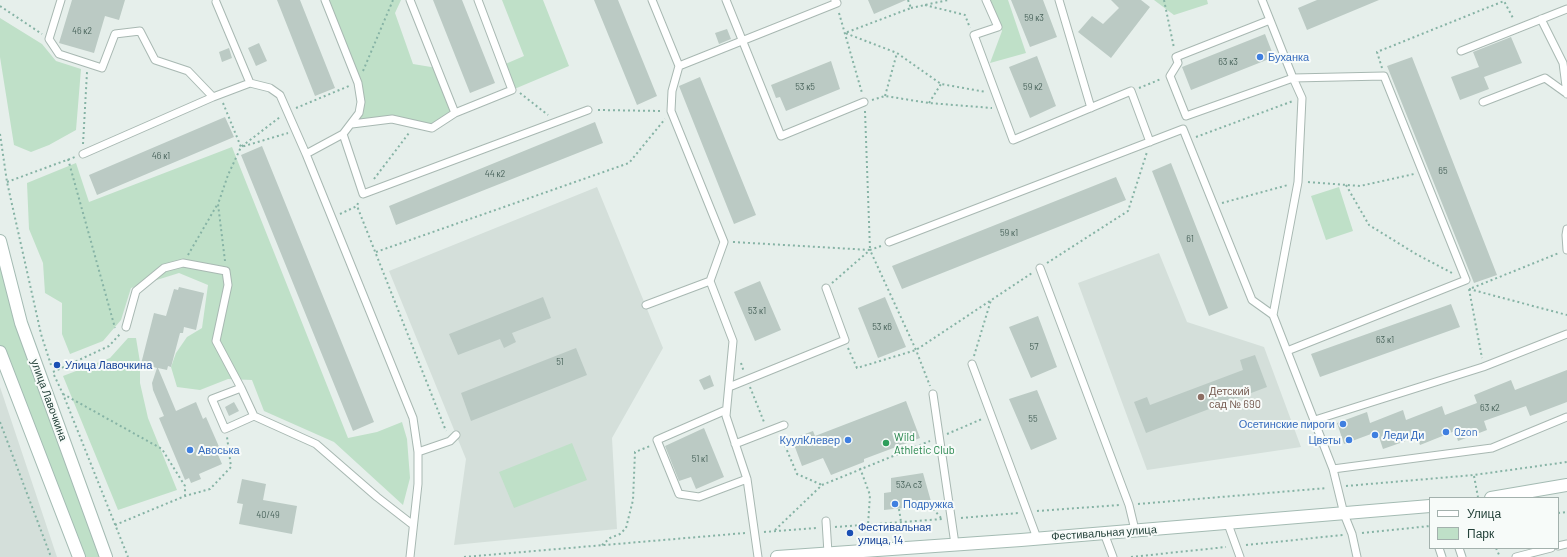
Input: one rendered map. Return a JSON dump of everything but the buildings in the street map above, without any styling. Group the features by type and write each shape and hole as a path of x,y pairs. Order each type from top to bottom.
{"street":[{"name":"улица Лавочкина","path":"0,241 21,323 106,557"},
{"path":"0,352 79,557"},
{"path":"1497,497 1567,485"},
{"name":"Фестивальная улица","path":"777,557 828,553 846,554 955,544 1429,508"}],"lane":[{"path":"61,0 49,39 59,54 102,68 115,34 140,31 155,60 188,71 216,96"},
{"path":"306,154 343,134 359,113 361,102 358,83 325,0"},
{"path":"410,0 455,113"},
{"path":"352,124 392,119 432,128 455,113 512,90 478,0"},
{"path":"652,0 679,66 672,91 670,111 724,242 710,281 733,341 726,410 735,444 747,479 758,557"},
{"path":"726,0 781,136 864,102"},
{"path":"986,0 998,27 974,35 1013,140 1131,91 1150,142"},
{"path":"1059,0 1091,108"},
{"path":"1262,0 1302,98 1298,182 1273,314 1333,469 1344,514 1352,534 1358,557"},
{"path":"679,66 743,42 836,1"},
{"path":"216,2 250,83"},
{"path":"1461,50 1567,10"},
{"path":"1541,19 1563,63 1566,94"},
{"path":"1270,20 1176,57 1178,63 1170,76 1186,116 1294,78 1384,76 1466,280 1287,351"},
{"path":"1483,102 1545,78 1566,94"},
{"path":"82,154 216,96 250,83 270,88 280,95 306,154 330,218 413,418 418,452 418,484 410,557"},
{"path":"343,134 363,194 588,110"},
{"path":"889,242 1184,130 1252,300 1273,314"},
{"path":"1567,229 1567,250"},
{"path":"126,327 136,291 164,268 183,264 226,271 228,285 216,341 254,416 316,444 377,497 413,524"},
{"path":"1040,268 1129,505 1135,530"},
{"path":"646,305 710,281"},
{"path":"729,387 845,340 826,288"},
{"path":"1315,420 1483,367 1567,334"},
{"path":"972,364 1037,538"},
{"path":"241,388 212,400 225,429 254,416"},
{"path":"933,394 955,544"},
{"path":"726,410 657,440 678,494 699,497 747,479"},
{"path":"1333,469 1492,448 1567,417"},
{"path":"735,444 784,425"},
{"path":"418,452 450,441 456,435"},
{"path":"826,521 828,553"},
{"path":"1228,524 1240,557"},
{"path":"1104,533 1113,557"},
{"path":"1516,557 1547,549"}],"path":[{"path":"183,264 218,204 241,147 288,111 358,83 393,0"},
{"path":"908,0 911,8"},
{"path":"845,33 911,8 948,0"},
{"path":"1164,0 1176,57"},
{"path":"1384,76 1377,52 1504,0 1519,28"},
{"path":"836,1 864,102 870,250 916,350 933,394"},
{"path":"925,5 965,15 974,35"},
{"path":"0,6 49,39"},
{"path":"845,33 897,53 940,84 987,92"},
{"path":"885,96 897,53"},
{"path":"7,182 82,154 87,63"},
{"path":"1134,89 1170,76"},
{"path":"929,103 940,84"},
{"path":"524,95 556,122"},
{"path":"216,96 241,147"},
{"path":"864,102 885,96 929,103 1001,109"},
{"path":"1188,140 1302,98"},
{"path":"588,110 670,111"},
{"path":"375,252 629,163 670,111"},
{"path":"330,218 357,206 363,194 415,124"},
{"path":"241,147 296,131"},
{"path":"0,134 7,182 41,334 53,372 128,557"},
{"path":"845,340 857,368 916,350 991,299 1128,211 1150,142"},
{"path":"68,159 118,336"},
{"path":"1214,205 1298,182 1360,186 1423,172"},
{"path":"1346,185 1369,225 1416,254 1466,280 1478,332 1483,367"},
{"path":"218,204 226,271"},
{"path":"357,206 450,441"},
{"path":"724,242 870,250"},
{"path":"826,288 870,250 875,248"},
{"path":"1469,289 1567,250"},
{"path":"1469,289 1567,315"},
{"path":"972,364 991,299"},
{"path":"53,372 109,346 126,327"},
{"path":"63,394 162,449 185,486 184,496"},
{"path":"775,530 822,485 860,468 939,438 991,415"},
{"path":"0,422 51,557"},
{"path":"115,525 184,496 210,489 231,467 225,429"},
{"path":"601,545 610,538 620,534 626,528 632,500 635,452 650,446 657,440"},
{"path":"860,468 870,496 868,525"},
{"path":"1474,476 1478,497"},
{"path":"930,505 942,519"},
{"path":"900,509 901,522"},
{"path":"1131,557 1429,526"}],"shaded area":[{"path":"597,187 663,348 612,438 617,529 454,545 466,459 389,271"},
{"name":"Детский сад № 690","path":"1159,253 1187,322 1264,347 1301,447 1147,470 1078,283"},
{"path":"0,387 57,557 0,557"}],"green space":[{"path":"325,0 401,0 395,13 413,64 437,68 455,113 432,128 392,119 352,124 361,102"},
{"path":"502,0 543,0 569,66 512,90 503,65 524,56"},
{"path":"989,0 1008,0 1026,53 990,63 1002,31"},
{"path":"1154,0 1207,0 1208,4 1174,15"},
{"path":"0,18 42,44 56,61 81,69 76,130 49,145 31,152 14,145 0,57"},
{"path":"232,147 348,438 377,432 402,422 407,439 410,478 403,505 334,442 264,411 252,380 228,379 200,390 177,387 171,367 176,353 187,337 202,328 208,285 179,273 131,288 121,320 103,341 70,354 62,334 62,303 45,293 43,263 29,229 27,183 76,163 89,202"},
{"path":"1339,187 1353,231 1326,240 1311,196"},
{"path":"0,241 21,323 106,557 79,557 0,352"},
{"path":"128,338 136,338 140,362 140,383 148,418 177,490 118,510 63,376 110,358"},
{"path":"572,443 587,480 514,508 499,472"}],"place":[{"name":"Буханка","path":"1260,57"},
{"name":"Улица Лавочкина","path":"57,365"},
{"name":"Детский сад № 690","path":"1201,397"},
{"name":"Осетинские пироги","path":"1343,424"},
{"name":"Ozon","path":"1446,432"},
{"name":"Леди Ди","path":"1375,435"},
{"name":"КуулКлевер","path":"848,440"},
{"name":"Цветы","path":"1349,440"},
{"name":"Wild Athletic Club","path":"886,443"},
{"name":"Авоська","path":"190,450"},
{"name":"Подружка","path":"895,504"},
{"name":"Фестивальная улица, 14","path":"850,533"}]}
